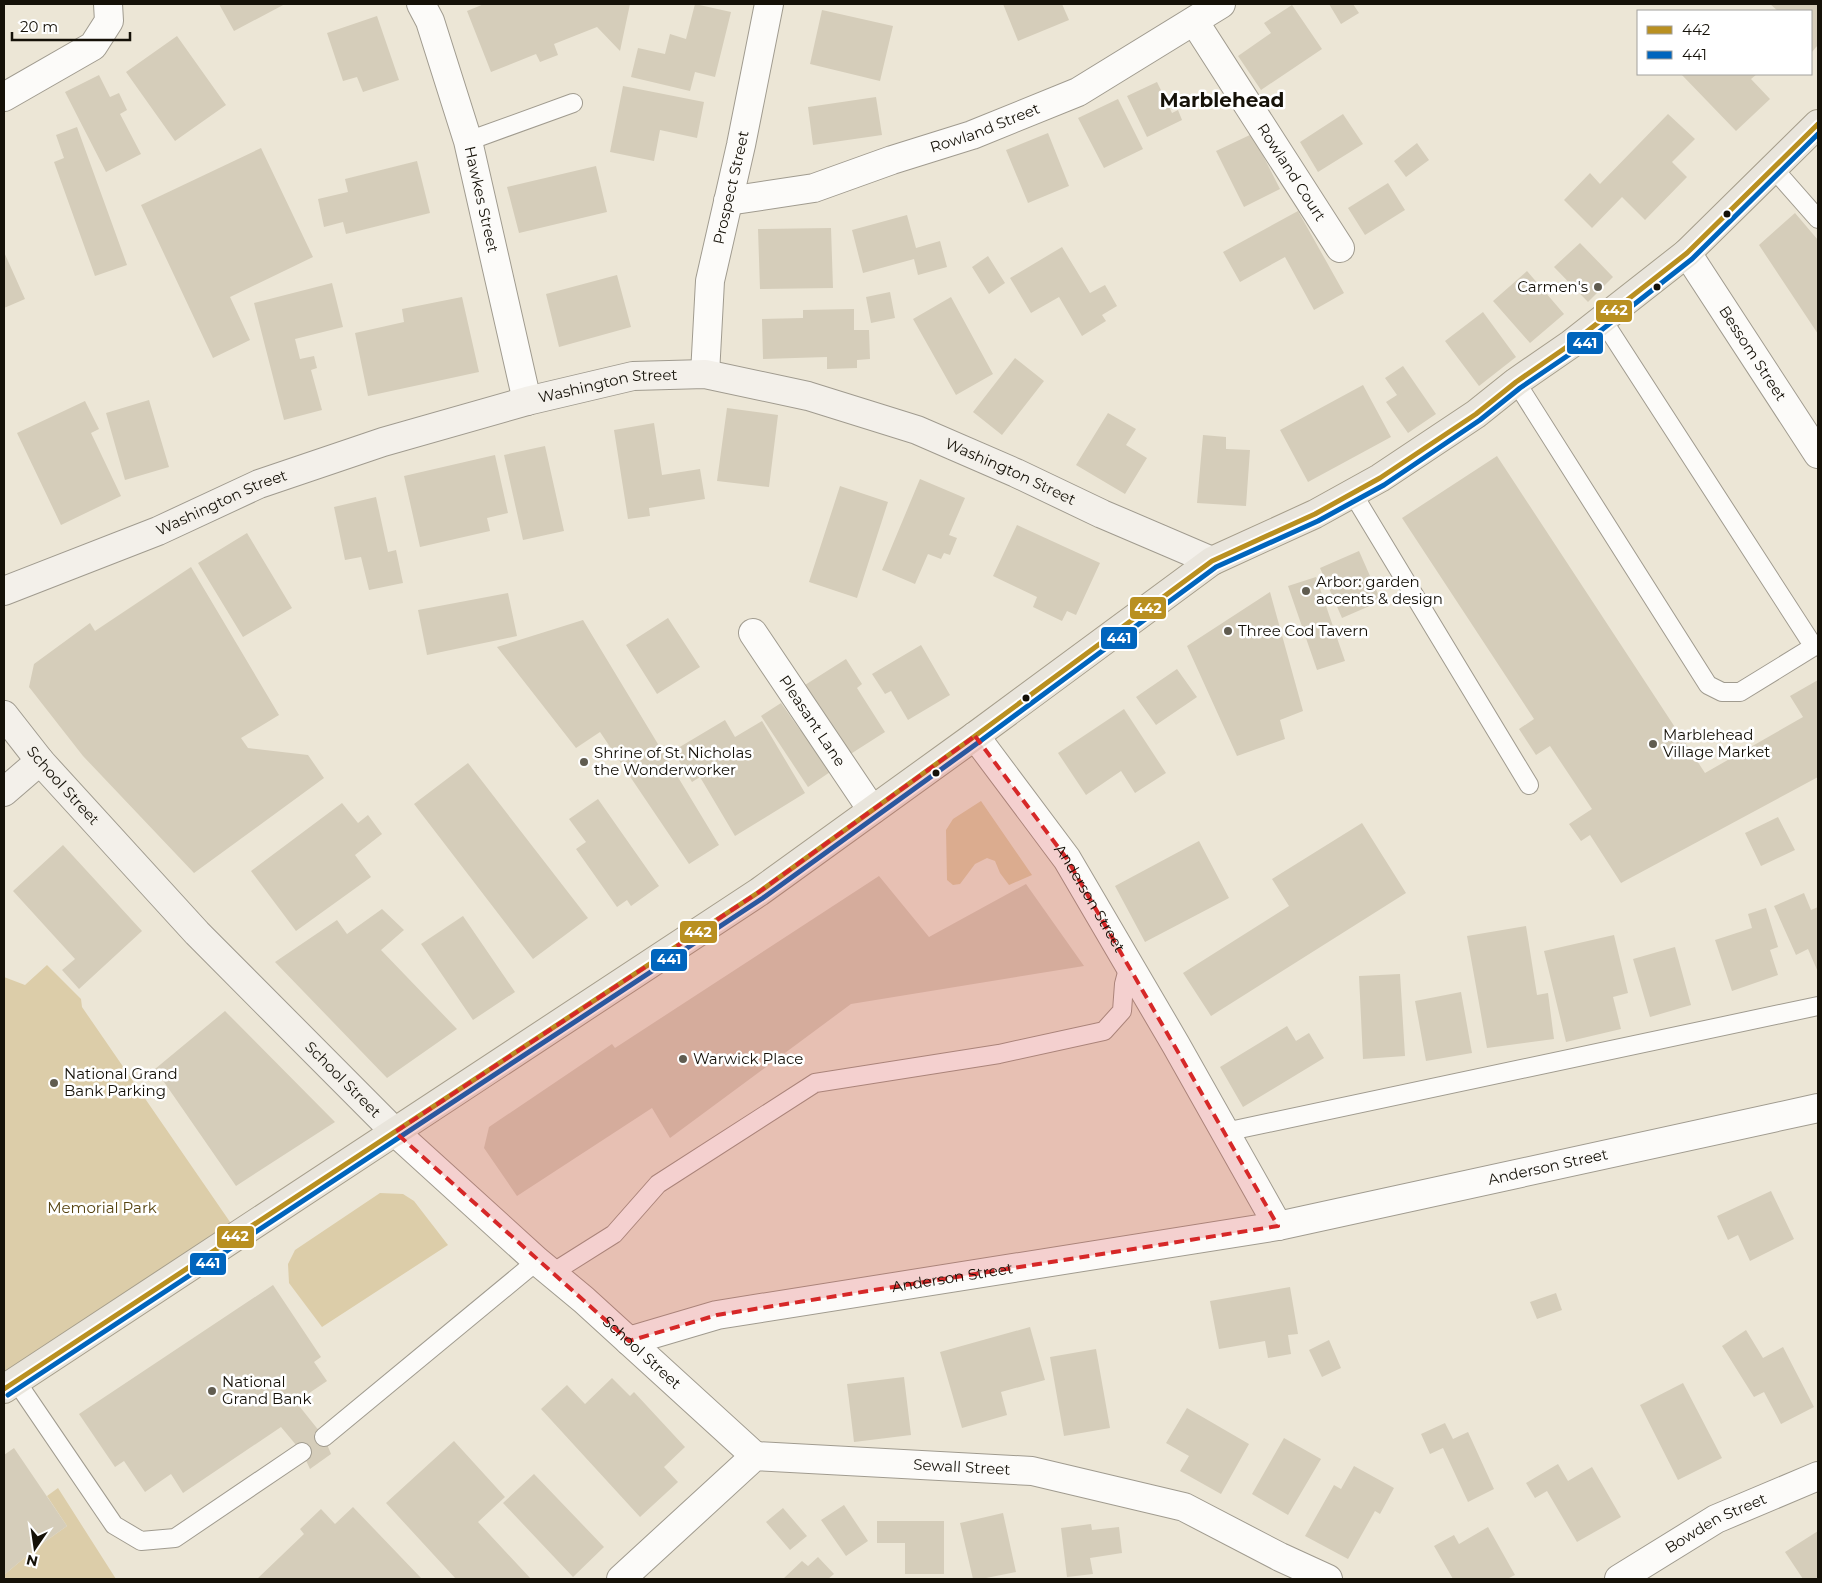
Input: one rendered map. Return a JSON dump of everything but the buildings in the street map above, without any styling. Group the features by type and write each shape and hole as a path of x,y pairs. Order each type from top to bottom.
{"main road":[{"path":"10,1385 759,892 976,736 1212,561 1315,514 1353,494 1476,414 1516,382 1571,344 1687,253 1818,124"},
{"name":"Washington Street","path":"4,591 158,531 259,484 383,442 527,401 633,376 705,374 808,396 917,430 1016,473 1102,514 1212,561"},
{"name":"School Street","path":"4,715 40,761 197,932 394,1132"},
{"path":"4,792 40,761"}],"street":[{"path":"4,96 93,46 109,21 108,4"},
{"name":"Hawkes Street","path":"421,4 430,21 468,141 527,401"},
{"name":"Prospect Street","path":"705,374 710,281 741,145 769,4"},
{"name":"Rowland Street","path":"728,201 814,188 892,160 972,135 1078,92 1221,4"},
{"name":"Rowland Court","path":"1194,21 1340,248"},
{"name":"Bessom Street","path":"1687,253 1818,454"},
{"name":"Pleasant Lane","path":"753,633 872,810"},
{"name":"Anderson Street","path":"976,736 1067,859 1278,1226"},
{"name":"Anderson Street","path":"629,1341 717,1315 1278,1226 1818,1108"},
{"name":"School Street","path":"394,1132 755,1456"},
{"path":"621,1579 755,1456"},
{"name":"Sewall Street","path":"755,1456 1032,1471 1184,1507 1275,1568 1328,1579"},
{"name":"Bowden Street","path":"1619,1579 1716,1519 1818,1476"}],"lane":[{"path":"468,141 574,103"},
{"path":"1774,169 1818,220"},
{"path":"1516,382 1708,685 1722,692 1740,692 1816,645 1602,319"},
{"path":"1353,494 1529,785"},
{"path":"324,1437 545,1267 614,1234 658,1184 815,1083 999,1054 1104,1031 1122,1011 1124,984 1129,965"},
{"path":"1225,1132 1818,1006"},
{"path":"10,1385 114,1525 141,1540 175,1538 302,1452"}],"highlighted area":[{"path":"975,736 1067,859 1278,1226 717,1315 629,1341 395,1132 759,892"}],"green space":[{"path":"981,801 1032,875 1009,885 1000,873 995,861 987,858 975,864 960,884 953,885 947,880 946,830 953,819"},
{"name":"Memorial Park","path":"47,965 81,999 82,1007 239,1235 4,1389 4,977 25,985"},
{"path":"380,1193 403,1194 414,1201 448,1245 322,1327 289,1283 288,1264 295,1250"},
{"path":"58,1488 116,1579 4,1579 4,1575 36,1548 67,1526 47,1496"}],"transit line":[{"name":"442","path":"4,1389 759,892 1212,561 1315,514 1380,478 1476,414 1516,382 1571,344 1687,253 1818,124"},
{"name":"441","path":"8,1395 763,898 1216,567 1318,521 1384,485 1480,420 1520,388 1576,350 1692,259 1818,134"}],"place":[{"name":"Carmen's","path":"1598,287"},
{"name":"Arbor: garden accents & design","path":"1306,591"},
{"name":"Three Cod Tavern","path":"1228,631"},
{"name":"Marblehead Village Market","path":"1653,744"},
{"name":"Shrine of St. Nicholas the Wonderworker","path":"584,762"},
{"name":"Warwick Place","path":"683,1059"},
{"name":"National Grand Bank Parking","path":"54,1083"},
{"name":"National Grand Bank","path":"212,1391"}],"district":[{"name":"Marblehead","path":"1222,100"}]}
